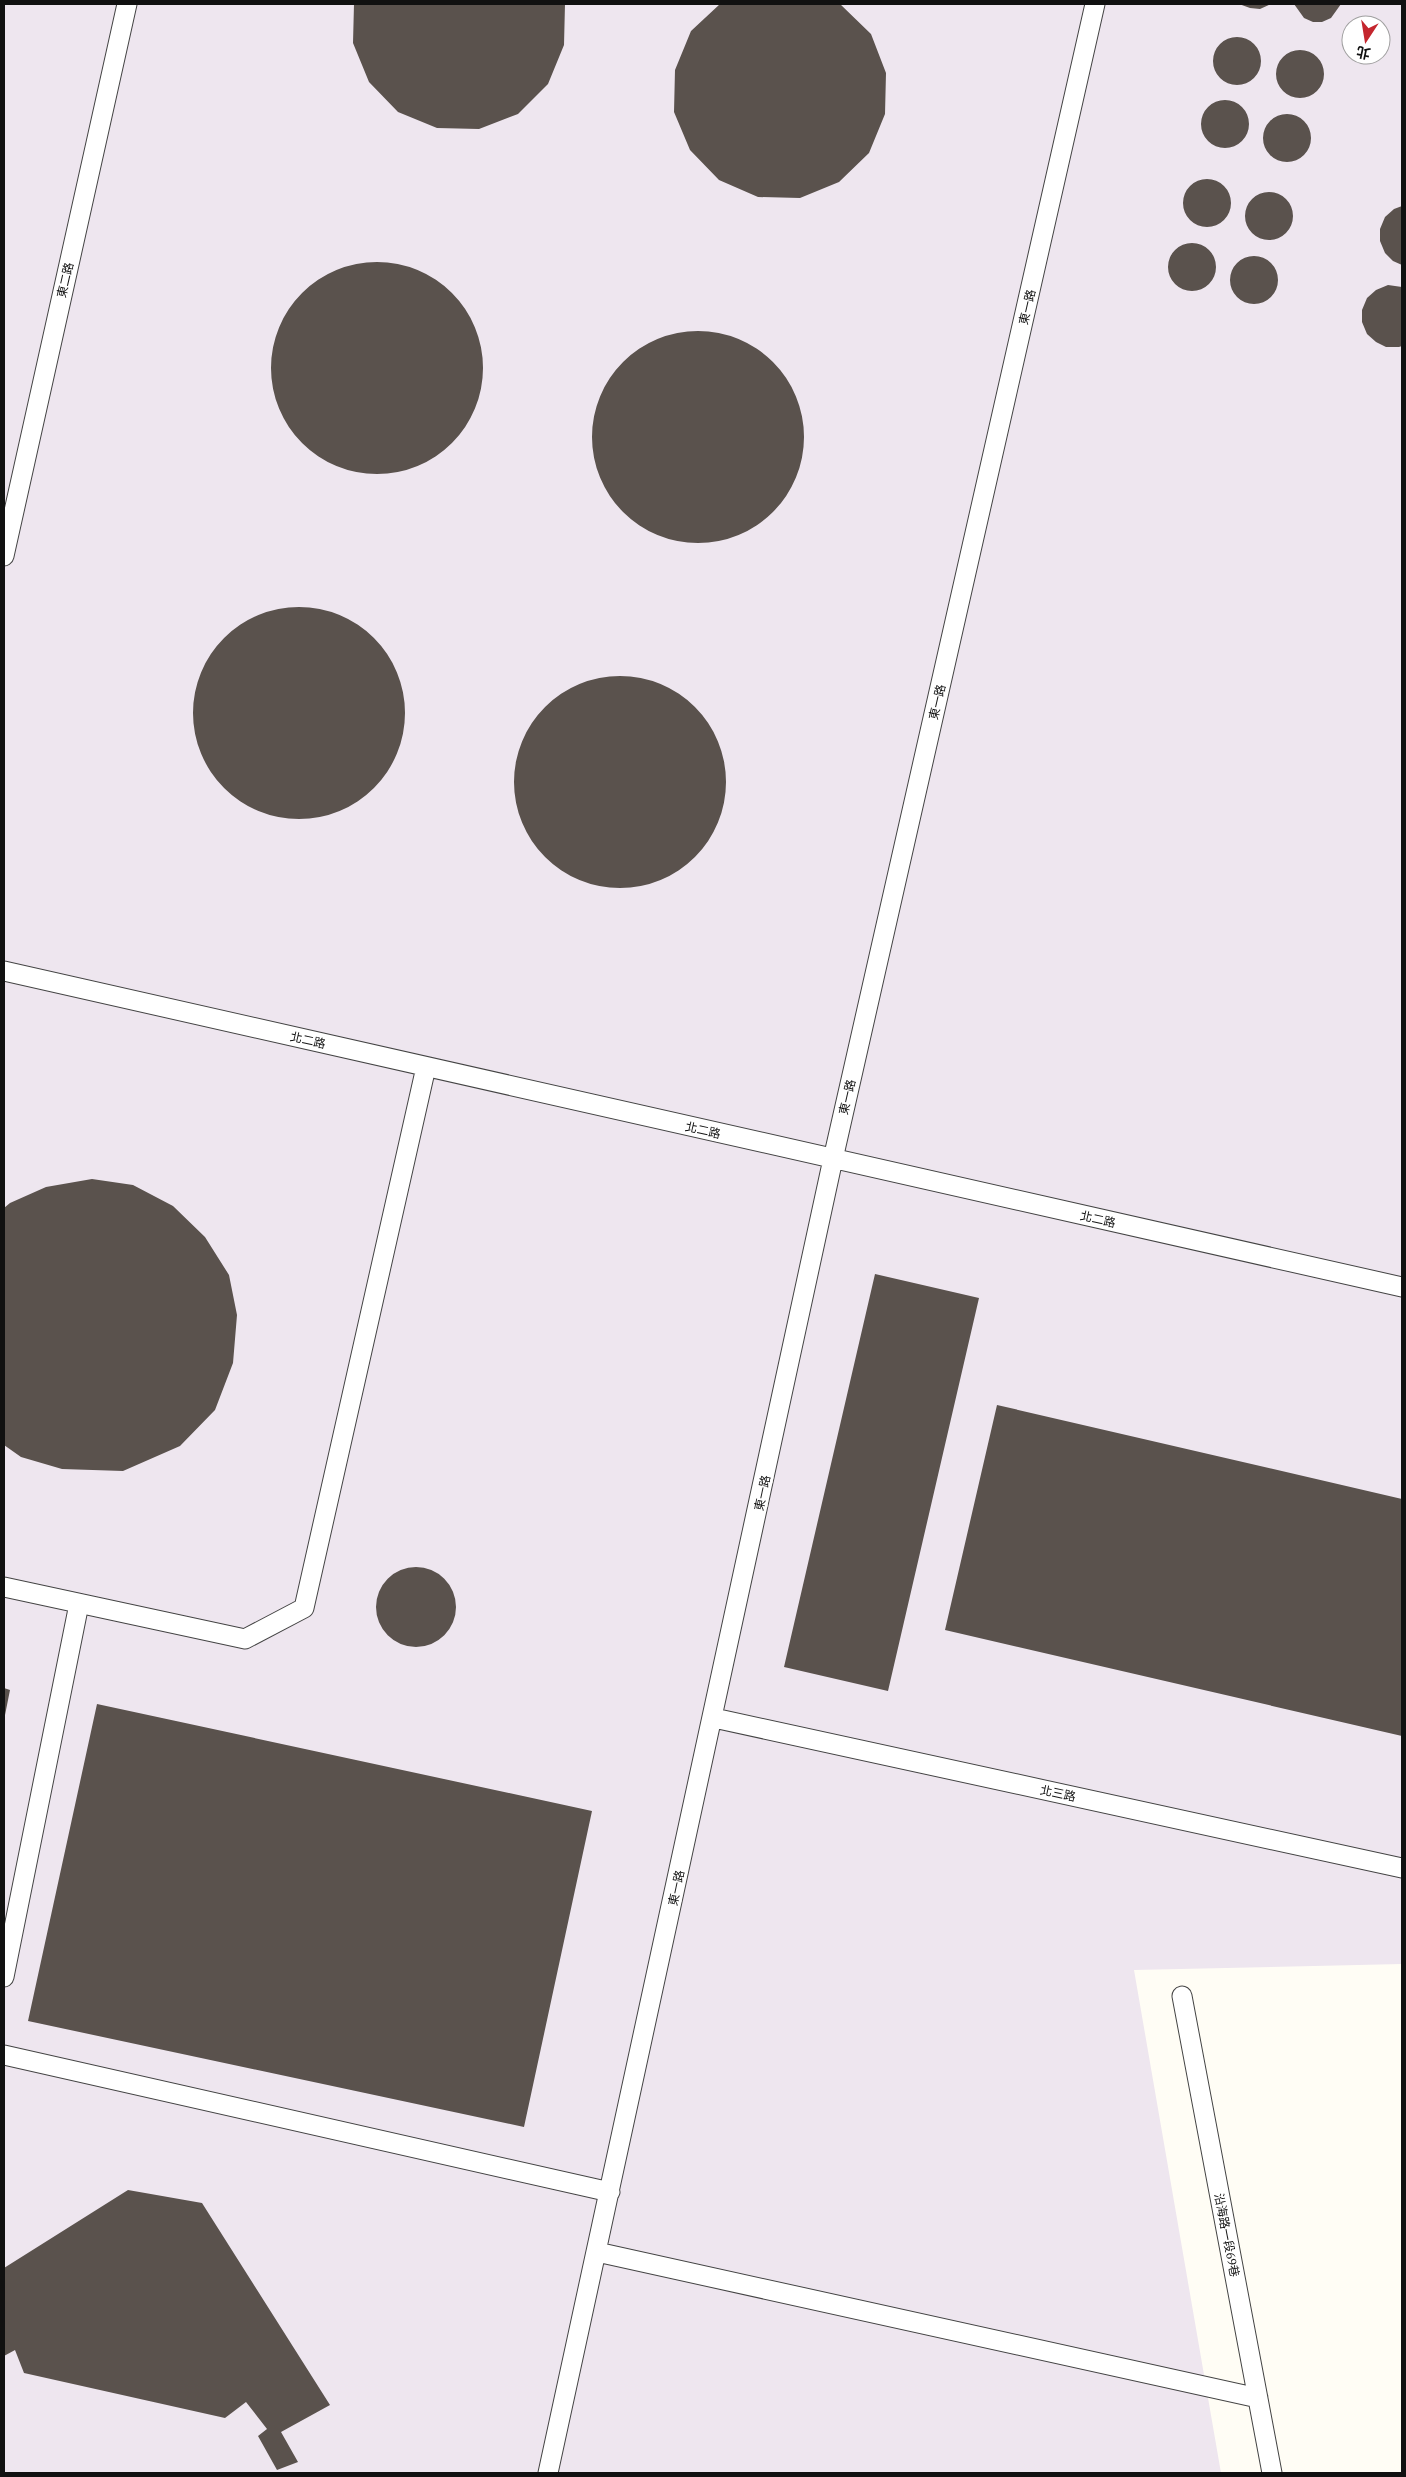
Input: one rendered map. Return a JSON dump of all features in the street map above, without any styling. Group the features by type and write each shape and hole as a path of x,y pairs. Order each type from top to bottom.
{"lane":[{"name":"東二路","path":"4,556 127,4"},
{"name":"東一路","path":"548,2473 714,1718 833,1159 1095,4"},
{"name":"北二路","path":"4,972 1402,1287"},
{"path":"4,1588 246,1639 304,1608 426,1067"},
{"path":"4,1977 79,1604"},
{"name":"北三路","path":"714,1718 1402,1868"},
{"name":"沿海路一段69巷","path":"1182,1996 1272,2473"},
{"path":"4,2055 610,2192"},
{"path":"597,2252 1258,2398"}],"shaded area":[{"path":"4,4 1402,4 1402,1964 1134,1970 1221,2473 4,2473"}],"building":[{"path":"354,4 565,4 564,45 548,84 518,114 479,129 437,128 398,112 369,82 353,43"},
{"path":"720,4 840,4 871,34 886,73 885,114 869,153 839,182 800,198 758,197 719,180 690,150 674,112 675,70 691,31"},
{"path":"1239,4 1271,4 1260,9"},
{"path":"1294,4 1341,4 1331,18 1322,22 1313,22 1304,18"},
{"path":"1237,37 1246,39 1254,44 1259,52 1261,61 1259,70 1254,78 1246,83 1237,85 1228,83 1220,78 1215,70 1213,61 1215,52 1220,44 1228,39"},
{"path":"1300,50 1309,52 1317,57 1322,65 1324,74 1322,83 1317,91 1309,96 1300,98 1291,96 1283,91 1278,83 1276,74 1278,65 1283,57 1291,52"},
{"path":"1225,100 1234,102 1242,107 1247,115 1249,124 1247,133 1242,141 1234,146 1225,148 1216,146 1208,141 1203,133 1201,124 1203,115 1208,107 1216,102"},
{"path":"1287,114 1296,116 1304,121 1309,129 1311,138 1309,147 1304,155 1296,160 1287,162 1278,160 1270,155 1265,147 1263,138 1265,129 1270,121 1278,116"},
{"path":"1207,179 1216,181 1224,186 1229,194 1231,203 1229,212 1224,220 1216,225 1207,227 1198,225 1190,220 1185,212 1183,203 1185,194 1190,186 1198,181"},
{"path":"1269,192 1278,194 1286,199 1291,207 1293,216 1291,225 1286,233 1278,238 1269,240 1260,238 1252,233 1247,225 1245,216 1247,207 1252,199 1260,194"},
{"path":"1402,206 1402,265 1393,261 1385,253 1380,241 1380,229 1385,217 1394,209"},
{"path":"1192,243 1201,245 1209,250 1214,258 1216,267 1214,276 1209,284 1201,289 1192,291 1183,289 1175,284 1170,276 1168,267 1170,258 1175,250 1183,245"},
{"path":"1254,256 1263,258 1271,263 1276,271 1278,280 1276,289 1271,297 1263,302 1254,304 1245,302 1237,297 1232,289 1230,280 1232,271 1237,263 1245,258"},
{"path":"377,262 398,264 418,270 436,280 452,293 465,309 475,327 481,347 483,368 481,389 475,409 465,427 452,443 436,456 418,466 398,472 377,474 356,472 336,466 318,456 302,443 289,427 279,409 273,389 271,368 273,347 279,327 289,309 302,293 318,280 336,270 356,264"},
{"path":"1388,285 1402,287 1402,346 1399,347 1386,347 1376,342 1367,334 1362,322 1362,310 1367,298 1376,290"},
{"path":"688,331 708,331 748,343 773,362 786,378 796,396 802,416 804,437 802,458 796,478 786,496 773,512 757,525 739,535 708,543 688,543 648,531 631,519 616,504 600,478 592,447 592,427 604,387 616,370 631,355 657,339"},
{"path":"289,607 309,607 349,619 374,638 387,654 397,672 403,692 405,713 403,734 397,754 387,772 374,788 358,801 340,811 309,819 289,819 249,807 232,795 217,780 201,754 193,723 193,703 205,663 217,646 232,631 258,615"},
{"path":"620,676 641,678 661,684 679,694 695,707 708,723 718,741 724,761 726,782 724,803 718,823 708,841 695,857 679,870 661,880 641,886 620,888 599,886 579,880 561,870 545,857 532,841 522,823 516,803 514,782 516,761 522,741 532,723 545,707 561,694 579,684 599,678"},
{"path":"92,1179 133,1185 173,1206 205,1237 229,1275 237,1315 233,1363 215,1410 180,1446 123,1471 62,1469 21,1457 4,1445 4,1208 10,1203 46,1187"},
{"path":"875,1274 979,1298 888,1691 784,1667"},
{"path":"997,1405 1402,1499 1402,1736 945,1630"},
{"path":"416,1567 431,1570 444,1579 453,1592 456,1607 453,1622 444,1635 431,1644 416,1647 401,1644 388,1635 379,1622 376,1607 379,1592 388,1579 401,1570"},
{"path":"4,1688 10,1690 5,1715 4,1714"},
{"path":"97,1704 592,1811 524,2127 28,2021"},
{"path":"128,2190 202,2203 330,2405 281,2432 298,2462 277,2470 258,2436 267,2429 246,2402 225,2418 24,2373 15,2350 4,2356 4,2268"}]}
